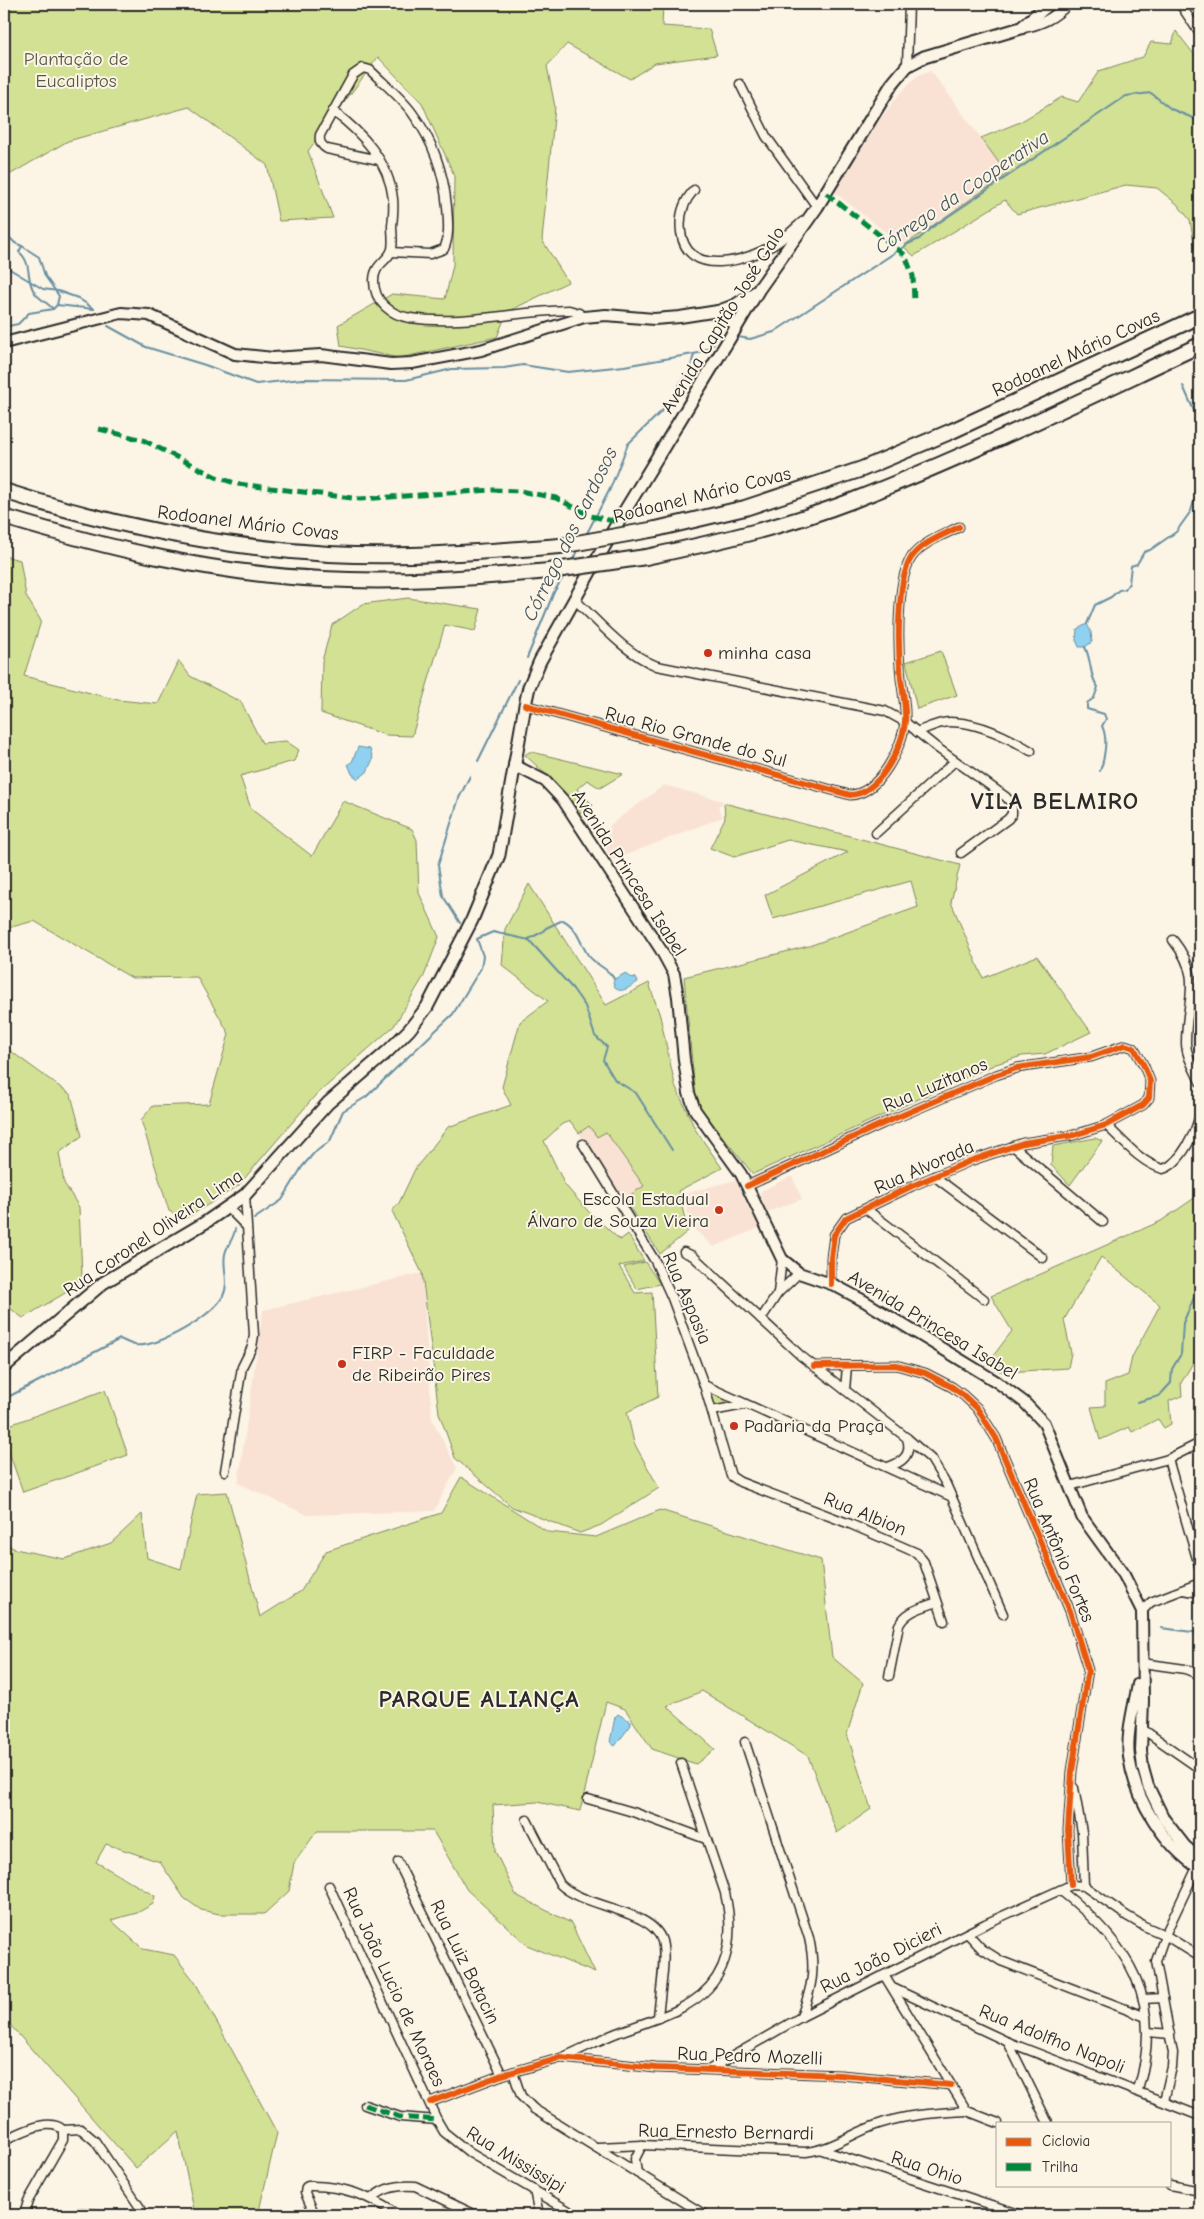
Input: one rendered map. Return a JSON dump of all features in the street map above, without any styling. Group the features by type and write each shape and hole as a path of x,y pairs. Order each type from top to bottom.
{"highway":[{"name":"Rodoanel Mário Covas","path":"4,491 73,513 151,531 283,550 331,554 399,554 504,551 560,546 656,529 745,508 862,469 952,431 1200,316"},
{"path":"4,517 85,542 246,572 376,581 425,580 549,571 646,557 741,536 853,500 1054,413 1200,345"}],"main road":[{"name":"Avenida Capitão José Galo","path":"525,705 534,674 574,599 618,522 737,326 742,307 760,289 816,206 892,84 907,66 924,57 1021,28 1049,4"},
{"path":"4,343 121,313 135,313 149,316 235,354 273,358 321,355 391,364 412,363 481,350 584,317 606,316 654,319 680,317 742,307"},
{"path":"718,311 737,326"},
{"name":"Rua Coronel Oliveira Lima","path":"4,1367 103,1284 206,1222 245,1195 328,1103 388,1051 409,1030 428,1006 472,920 499,855 525,705"},
{"name":"Avenida Princesa Isabel","path":"514,765 545,781 563,800 661,950 674,974 689,1093 695,1110 719,1141 747,1186 782,1260 798,1273 832,1284 906,1325 920,1336 997,1382 1024,1402 1044,1423 1070,1486 1073,1499 1082,1517 1124,1575 1142,1611 1143,1701 1140,1728 1143,1768 1154,1802 1176,1836 1200,1864"},
{"name":"Avenida Princesa Isabel","path":"1142,1663 1129,1732 1129,1756 1133,1774 1147,1806 1162,1832 1180,1853 1200,1864"}],"street":[{"path":"907,66 909,4"},
{"name":"Avenida Capitão José Galo","path":"1021,28 1047,21 1068,4"},
{"path":"1180,4 1200,34"},
{"path":"379,160 327,149 319,141 320,135 353,75 363,68 370,70 413,114 427,137 443,177 448,220 447,242 444,249 430,254 391,252"},
{"path":"694,190 684,206 681,232 686,249 704,262 732,261 748,257 775,245 802,222 816,206 766,136 740,84"},
{"path":"333,111 362,134 379,160 393,200 391,252 376,269 374,279 375,291 385,307 400,316 444,320 480,320 568,310 579,313 584,317"},
{"path":"905,722 899,654 902,585 906,570 911,558 918,549 959,528"},
{"path":"574,599 626,648 647,662 657,666 885,711 905,722 955,761 1006,797 1012,804 1013,809 1008,819 961,853"},
{"name":"Rua Rio Grande do Sul","path":"525,705 850,795 866,791 882,776 898,747 905,722"},
{"path":"917,732 950,722 966,724 984,729 1031,751"},
{"path":"876,833 955,761"},
{"path":"1173,940 1188,955 1196,969 1197,986 1186,1042 1189,1057 1200,1082"},
{"name":"Rua Luzitanos","path":"747,1186 953,1092 1017,1068 1073,1061 1124,1045 1134,1048 1139,1056"},
{"name":"Rua Alvorada","path":"832,1284 831,1258 834,1235 846,1218 934,1176 1013,1146 1074,1135 1106,1125 1143,1105 1149,1098 1150,1081 1139,1056"},
{"path":"1106,1125 1140,1157 1163,1169 1173,1163 1198,1131 1200,1113"},
{"name":"Rua Aspasia","path":"583,1144 655,1261 672,1298 704,1385 729,1471 734,1478"},
{"path":"1013,1146 1103,1222"},
{"path":"934,1176 1043,1258"},
{"path":"225,1471 242,1367 254,1341 245,1222 245,1195"},
{"path":"227,1207 245,1222"},
{"path":"866,1208 984,1299"},
{"path":"684,1252 693,1256 814,1366 907,1438 931,1459 946,1484 1003,1614"},
{"path":"778,1292 782,1260"},
{"path":"761,1319 778,1292 798,1273"},
{"name":"Rua Antônio Fortes","path":"814,1366 896,1364 925,1373 963,1395 977,1408 988,1424 1070,1611 1087,1665 1088,1682 1075,1746 1068,1830 1071,1885"},
{"path":"845,1390 847,1366"},
{"path":"704,1385 744,1405 950,1496"},
{"path":"712,1411 744,1405"},
{"path":"888,1467 901,1462 907,1456 909,1444 907,1438"},
{"path":"1070,1486 1168,1459 1200,1442"},
{"path":"1168,1459 1200,1569"},
{"name":"Rua Albion","path":"734,1478 850,1524 917,1554 924,1562 944,1621"},
{"path":"1142,1611 1151,1602 1200,1583"},
{"path":"1181,1590 1200,1592"},
{"path":"888,1676 899,1625 903,1618 914,1610 937,1602"},
{"path":"1142,1663 1185,1669 1200,1675"},
{"path":"1140,1728 1200,1770"},
{"path":"745,1742 809,1938 813,1957 811,1990 801,2017"},
{"path":"561,2058 621,2031 680,2009 708,1988 720,1974 730,1939 730,1914 725,1893 681,1764"},
{"path":"1072,1781 1081,1822 1084,1886"},
{"path":"588,1798 633,1812 706,1839"},
{"path":"527,1820 560,1884 565,1890 645,1922 659,1934 664,1953 658,2018"},
{"name":"Rua Luiz Botacin","path":"398,1862 502,2075"},
{"path":"1164,2101 1172,2067 1172,2053 1156,1960 1165,1934 1200,1864"},
{"path":"1071,1885 1084,1886 1144,1926 1165,1934 1200,1957"},
{"name":"Rua João Dicieri","path":"711,2069 801,2017 1071,1885"},
{"name":"Rua João Lucio de Moraes","path":"329,1886 430,2102"},
{"path":"1060,1890 1089,1913 1114,1940 1132,1967 1143,1999 1148,2032 1146,2064 1138,2090"},
{"path":"968,1934 982,1949 1001,1961 1146,2017"},
{"path":"884,1975 966,2111 996,2122"},
{"name":"Rua Adolfho Napoli","path":"893,1988 1008,2042 1138,2090 1200,2116"},
{"path":"1143,1999 1163,1998"},
{"path":"1148,2032 1170,2034"},
{"path":"1008,2042 1048,2122"},
{"name":"Rua Pedro Mozelli","path":"430,2102 502,2075 561,2058 656,2068 841,2075 951,2084"},
{"path":"513,2072 519,2091 526,2102 545,2116 598,2147 637,2174 705,2215"},
{"name":"Rua Mississipi","path":"430,2102 444,2132 461,2147 576,2215"},
{"path":"365,2106 400,2117 437,2120"},
{"name":"Rua Ernesto Bernardi","path":"598,2147 642,2145 806,2152 822,2150 882,2123 914,2114 966,2111"},
{"path":"4,2140 50,2124 59,2126 63,2130 81,2130 95,2141 145,2215"},
{"path":"24,2215 28,2201 63,2140 63,2130"},
{"path":"637,2174 635,2159 642,2145"},
{"name":"Rua Ohio","path":"822,2150 1022,2215"},
{"path":"1172,2185 1200,2191"},
{"path":"315,2215 304,2190 308,2186 343,2189 371,2199 398,2215"},
{"path":"371,2199 385,2188 415,2186 476,2215"},
{"path":"534,2190 539,2215"},
{"path":"53,2215 83,2213 109,2215"}],"shaded area":[{"path":"931,71 1007,173 902,245 834,192 881,118 901,92 918,76"},
{"path":"664,785 723,801 718,808 723,817 613,860 601,840 610,834 610,825"},
{"path":"589,1126 606,1132 644,1186 624,1199 579,1133"},
{"path":"792,1176 802,1199 768,1212 760,1195 761,1191"},
{"name":"Escola Estadual Álvaro de Souza Vieira","path":"735,1180 759,1228 714,1247 692,1227 683,1194"},
{"name":"FIRP - Faculdade de Ribeirão Pires","path":"422,1273 432,1419 457,1468 434,1511 307,1515 238,1483 263,1310"}],"green space":[{"name":"Plantação de Eucaliptos","path":"4,4 663,4 662,26 709,29 717,55 655,63 630,79 567,44 547,66 555,107 542,240 568,282 507,312 497,337 399,358 341,346 338,325 392,294 445,299 453,265 454,175 422,103 378,57 308,151 333,218 279,221 267,165 189,107 68,141 4,178"},
{"path":"1176,31 1200,62 1200,276 1190,220 1177,204 1157,188 1126,185 1017,214 1005,200 914,256 903,246 1007,174 981,138 1020,122 1062,97 1078,102 1099,71 1143,57 1151,42 1172,44"},
{"path":"4,556 20,560 26,596 41,621 24,676 118,700 158,704 179,661 190,676 241,702 262,743 286,741 299,750 294,761 240,776 251,809 312,856 343,801 412,829 417,840 419,893 439,937 424,976 394,1026 314,1097 238,1186 185,1219 169,1211 141,1120 153,1106 209,1104 229,1034 197,977 132,978 34,921 4,929"},
{"path":"408,598 481,609 475,631 445,625 412,736 385,735 321,713 322,661 332,625 363,604"},
{"path":"941,651 957,695 917,709 906,662"},
{"path":"529,752 623,774 600,788 587,780 577,789 593,805 580,813 552,780 525,755"},
{"path":"724,803 960,865 951,902 983,978 1037,956 1091,1032 1045,1054 1022,1056 996,1064 753,1174 696,1104 684,977 809,946 918,907 911,881 773,919 765,895 848,852 788,840 734,857 710,848 725,818"},
{"path":"529,884 606,1005 649,983 660,1016 675,1085 695,1129 722,1168 678,1191 688,1231 660,1254 624,1199 644,1186 606,1132 597,1137 589,1126 579,1133 570,1121 562,1124 544,1141 565,1185 588,1211 620,1240 628,1234 644,1261 619,1266 635,1293 652,1292 658,1397 627,1412 634,1443 659,1488 601,1525 580,1533 512,1507 455,1458 439,1413 422,1273 392,1211 399,1203 415,1169 448,1127 511,1105 502,1087 520,1022 548,1001 502,965 505,929"},
{"path":"4,1043 5,1047 71,1095 82,1136 59,1153 64,1183 79,1207 82,1275 72,1289 23,1318 4,1304"},
{"path":"1095,1138 1102,1141 1070,1185 1051,1165 1053,1146"},
{"path":"1196,1197 1200,1200 1200,1351 1181,1383 1182,1396 1169,1401 1171,1424 1164,1428 1158,1419 1132,1432 1129,1427 1100,1440 1091,1407 1105,1406 1105,1384 1128,1375 1132,1357 1160,1305 1101,1257 1064,1320 1071,1353 1068,1368 1008,1372 1000,1371 987,1364 1012,1331 991,1296 1161,1221"},
{"path":"645,1262 660,1284 637,1289 624,1267"},
{"path":"105,1390 128,1455 23,1492 4,1438 4,1427"},
{"path":"708,1392 722,1395 738,1404 714,1408"},
{"path":"461,1477 548,1532 596,1537 660,1510 821,1560 832,1657 863,1683 847,1734 871,1809 837,1833 808,1756 702,1691 667,1706 715,1749 696,1764 652,1749 625,1709 606,1702 580,1811 537,1802 493,1805 495,1851 516,1895 571,1923 595,1973 527,1945 467,1890 433,1831 317,1831 294,1863 289,1891 264,1914 219,1914 201,1910 184,1898 160,1862 106,1844 96,1862 155,1896 153,1904 137,1913 111,1920 143,1949 174,1955 195,1982 277,2133 258,2215 195,2215 178,2131 136,2168 4,2018 4,1543 15,1549 64,1559 111,1543 142,1514 147,1558 181,1569 197,1494 227,1492 260,1617 301,1591 326,1551 441,1513"}],"water":[{"path":"1087,624 1091,632 1092,642 1085,647 1079,647 1076,640 1077,629"},
{"path":"358,747 370,749 373,759 367,772 358,779 352,774 348,764 352,762"},
{"path":"626,973 629,977 636,978 638,982 624,990 617,989 613,982 616,978"},
{"path":"618,1714 630,1721 631,1725 615,1746 610,1742 615,1717"}],"waterway":[{"name":"Córrego da Cooperativa","path":"738,337 750,339 774,332 908,244 919,239 931,228 1126,96 1151,93 1171,109 1200,121"},
{"path":"4,232 15,243 22,246 19,252 28,266 32,288 53,309"},
{"path":"22,246 39,257 45,276 59,296 57,305"},
{"path":"4,258 8,268 43,289 58,291 78,298 94,309"},
{"name":"Córrego da Cooperativa","path":"4,327 18,324 29,313 53,309 57,305 94,309"},
{"name":"Córrego da Cooperativa","path":"108,326 146,347 205,365 256,384 302,379 406,380 452,369 504,368 523,365 568,372 624,366 699,353 714,344"},
{"name":"Córrego dos Cardosos","path":"586,535 610,489 628,444 671,402 681,382 689,374 694,354"},
{"path":"1183,386 1195,413 1200,419"},
{"path":"1087,624 1095,605 1111,597 1119,590 1125,589 1129,583 1131,566 1137,564 1144,552 1176,532 1191,511 1195,498 1200,491"},
{"name":"Córrego dos Cardosos","path":"572,561 579,548"},
{"name":"Córrego dos Cardosos","path":"527,658 554,592 565,574"},
{"path":"1085,647 1093,678 1098,687 1094,698 1087,703 1087,709 1104,714 1106,719 1102,726 1105,736 1105,748 1100,771"},
{"name":"Córrego dos Cardosos","path":"478,761 518,680"},
{"name":"Córrego dos Cardosos","path":"460,923 443,896 438,865 459,798 470,776"},
{"path":"527,940 563,920 575,931 591,959 609,972 614,979"},
{"name":"Córrego dos Cardosos","path":"254,1219 282,1200 302,1167 314,1153 330,1141 343,1111 366,1097 453,1014 481,968 483,956 477,939 493,932 529,940 573,989 585,1006 595,1036 607,1047 603,1060 615,1080 636,1093 672,1150"},
{"name":"Córrego dos Cardosos","path":"4,1399 120,1339 135,1345 145,1345 157,1342 197,1321 218,1304 223,1296 226,1285 225,1254 235,1229"},
{"path":"1137,1402 1159,1396 1171,1383 1172,1369 1181,1354 1183,1323 1200,1284"},
{"path":"1161,1628 1200,1633"}],"marked path":[{"path":"826,193 905,255 913,276 914,302"},
{"path":"99,429 143,440 216,477 238,484 360,499 492,490 520,491 556,498 591,516 618,522"},
{"path":"365,2105 400,2117 437,2120"}],"cycle path":[{"path":"525,705 850,795 861,793 871,787 888,767 900,743 903,732 905,710 900,666 899,617 900,599 906,569 911,558 920,548 959,527"},
{"path":"747,1186 884,1123 996,1075 1017,1068 1091,1057 1125,1045 1134,1048 1150,1081 1149,1098 1143,1105 1106,1125 1074,1135 1023,1143 970,1161 912,1186 846,1218 834,1235 831,1258 831,1284"},
{"path":"814,1366 896,1365 925,1373 963,1395 977,1408 996,1438 1070,1611 1088,1670 1072,1771 1068,1830 1071,1885"},
{"path":"430,2102 502,2075 561,2058 656,2068 841,2075 951,2085"}],"place":[{"name":"minha casa","path":"708,653"},
{"name":"Escola Estadual Álvaro de Souza Vieira","path":"719,1210"},
{"name":"FIRP - Faculdade de Ribeirão Pires","path":"342,1364"},
{"name":"Padaria da Praça","path":"734,1426"}],"district":[{"name":"VILA BELMIRO","path":"1055,801"},
{"name":"PARQUE ALIANÇA","path":"479,1699"}]}
